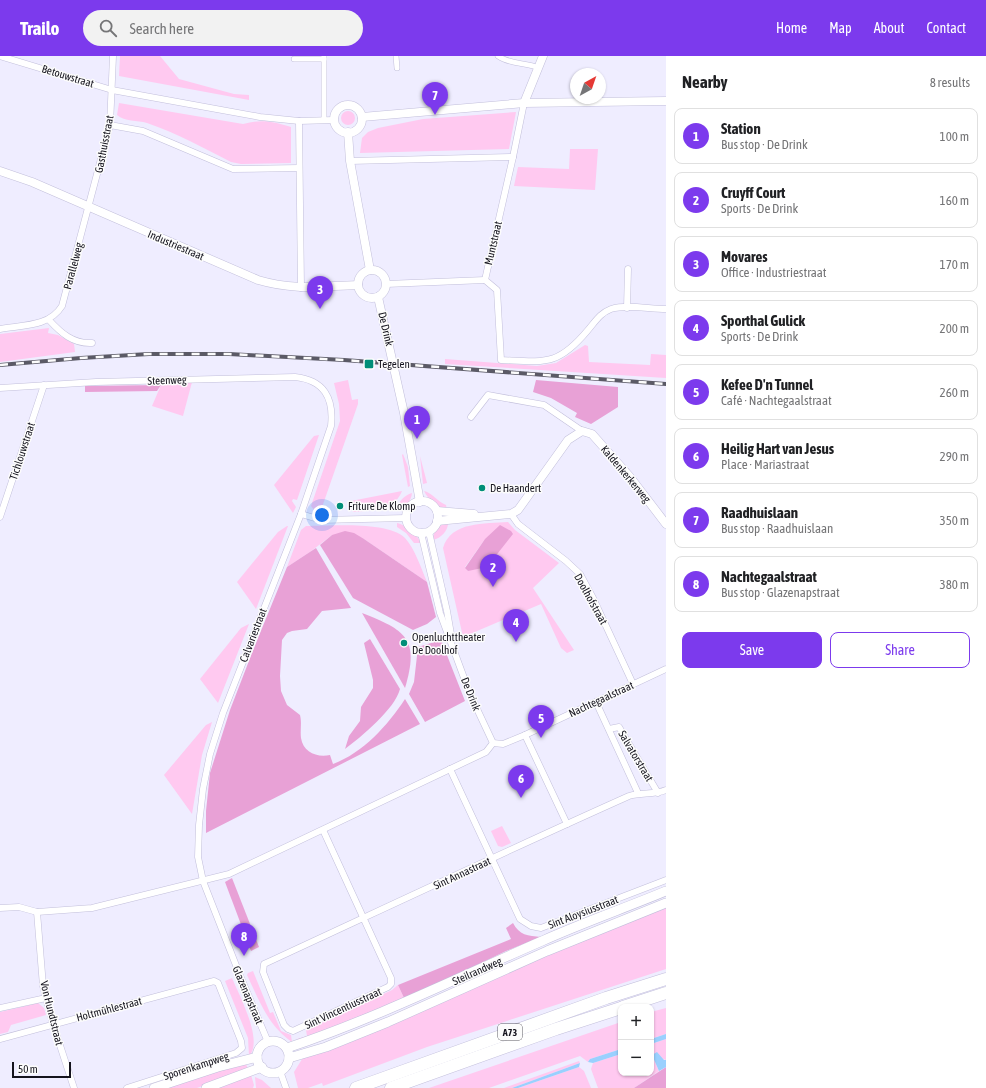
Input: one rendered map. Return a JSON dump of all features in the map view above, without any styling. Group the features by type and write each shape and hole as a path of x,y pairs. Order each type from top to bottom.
{"highway":[{"name":"A73","path":"356,1088 606,998 666,979"},
{"name":"A73","path":"631,1004 666,993"},
{"name":"A73","path":"391,1088 618,1008"}],"main road":[{"name":"Steilrandweg","path":"287,1048 318,1038 376,1015 543,941 666,891"},
{"name":"Steilrandweg","path":"289,1058 326,1047 547,951 666,903"},
{"path":"278,1041 287,1048 289,1058 284,1068 280,1071 270,1072 262,1067 258,1057 259,1051 268,1042 278,1041"},
{"path":"154,1088 218,1067 258,1057"},
{"path":"206,1088 262,1067"}],"street":[{"name":"Betouwstraat","path":"0,56 112,90 260,116 299,121 334,120"},
{"name":"Gasthuisstraat","path":"90,207 110,125 113,56"},
{"path":"396,56 397,68"},
{"path":"498,56 511,62 528,63 539,68"},
{"name":"Muntstraat","path":"544,56 524,103 485,280 497,290 501,360 543,362 561,357 574,347 601,314 611,309 627,308"},
{"path":"294,59 324,57 324,120"},
{"path":"362,117 524,103 666,101"},
{"path":"347,105 356,107 362,117 358,128 348,132 339,129 334,120 338,109 347,105"},
{"path":"299,121 301,288"},
{"path":"110,125 143,131 233,169 299,168"},
{"path":"348,132 350,161 370,270"},
{"path":"350,161 513,157"},
{"name":"Industriestraat","path":"0,170 32,182 258,280 280,286 301,288 358,285"},
{"name":"Parallelweg","path":"49,320 57,314 62,306 90,207"},
{"path":"628,269 627,308 666,309"},
{"path":"370,270 380,273 386,284 384,292 378,297 370,298 360,292 358,285 361,275 370,270"},
{"path":"386,284 485,280"},
{"name":"De Drink","path":"378,297 404,413 420,502"},
{"path":"0,329 49,320 61,332 71,339 84,343 92,343"},
{"name":"Steenweg","path":"0,388 44,385 295,377 305,378 314,382 327,395"},
{"name":"Tichlouwstraat","path":"0,517 44,385"},
{"name":"Calvariestraat","path":"203,882 198,857 199,825 203,789 210,754 223,712 301,514 331,426 333,411 327,395"},
{"path":"437,521 511,514 518,510 568,440 582,431 544,405 488,395 471,417"},
{"name":"Kaldenkerkerweg","path":"582,431 592,434 602,445 630,477 666,524"},
{"path":"420,502 430,504 436,511 437,521 434,527 425,532 411,528 406,518 410,508 420,502"},
{"path":"436,511 492,516"},
{"path":"301,514 321,520 406,518"},
{"name":"Doolhofstraat","path":"511,514 518,524 566,561 580,574 593,598 633,684"},
{"name":"De Drink","path":"425,532 440,613 470,694 492,743"},
{"name":"Nachtegaalstraat","path":"492,743 503,744 525,735 666,669"},
{"name":"Salvatorstraat","path":"596,702 638,793"},
{"name":"Salvatorstraat","path":"609,730 619,727 658,793"},
{"path":"525,735 566,824"},
{"path":"0,908 19,907 37,912 92,908 203,882 229,874 486,752 492,743"},
{"name":"Sint Aloysiusstraat","path":"450,769 520,919 531,926 541,928 666,880"},
{"name":"Sint Annastraat","path":"262,968 264,964 566,824 638,793 658,793 666,790"},
{"name":"Sint Vincentiusstraat","path":"262,968 284,1025 293,1031 388,987 391,984 391,978 323,830"},
{"name":"Glazenapstraat","path":"203,882 268,1042"},
{"name":"Von Hundtstraat","path":"37,912 46,998 74,1088"},
{"name":"Holtmühlestraat","path":"0,1039 214,981 218,983"},
{"name":"Glazenapstraat","path":"218,983 241,1041 242,1048"},
{"path":"0,1008 46,998"},
{"name":"Sporenkampweg","path":"127,1088 236,1053 242,1048"},
{"path":"280,1071 286,1088"}],"shaded area":[{"path":"120,56 160,56 179,79 234,94 249,95 249,100 119,76"},
{"path":"119,103 243,124 267,121 291,127 291,163 241,164 231,162 169,131 147,123 127,120 120,117 117,115"},
{"path":"348,111 353,113 355,118 353,123 348,125 343,123 341,118 343,113"},
{"path":"516,112 509,149 360,153 362,138 368,132 378,128 423,119"},
{"path":"570,149 598,149 595,190 514,186 518,167 569,169"},
{"path":"49,328 48,333 58,335 74,344 75,352 0,362 0,334"},
{"path":"585,345 588,346 589,362 650,365 651,354 666,355 666,378 445,364 445,359 537,366 556,363"},
{"path":"348,380 352,400 358,399 358,404 320,513 315,511 311,506 340,421 339,404 334,383"},
{"path":"536,380 618,387 618,407 591,424 575,417 577,413 551,398 533,392"},
{"path":"192,382 183,416 152,406 161,385"},
{"path":"161,385 157,391 85,392 85,386"},
{"path":"319,435 297,500 293,499 292,501 296,507 293,513 274,485 314,436"},
{"path":"403,454 408,467 410,486 408,487 402,455"},
{"path":"420,456 427,483 423,484"},
{"path":"402,491 394,502 382,508 353,512 351,501"},
{"path":"424,491 446,505 447,510 434,503"},
{"path":"412,493 407,504 397,511 398,505 402,500"},
{"path":"508,522 515,530 559,563 533,588 574,650 567,653 561,648 541,604 463,637 443,548 447,539 461,528 479,524","holes":["485,539 468,571 465,567"]},
{"path":"397,523 411,530 421,543 414,543 406,533 397,527"},
{"path":"448,523 444,534 433,540 434,533 437,528"},
{"path":"343,525 373,527 386,529 397,533 409,542 418,559 427,582 364,539 332,535 287,567 301,530 306,526"},
{"path":"500,525 511,531 513,534 487,567 468,571 465,568 485,539"},
{"path":"287,526 256,609 237,582 278,532"},
{"path":"345,531 354,533 364,539 427,582 436,617 427,624 413,630 353,598 320,545 332,535"},
{"path":"316,548 351,608 322,611 307,629 287,633 282,640 280,676 281,691 287,705 300,715 302,743 311,753 320,756 330,755 333,764 355,753 374,737 391,719 405,699 420,724 206,833 206,811 210,773 230,710 252,653 287,567"},
{"path":"362,613 389,625 405,638 409,647 411,658 405,688"},
{"path":"249,624 218,703 200,679 241,628"},
{"path":"370,639 400,689 397,697 385,714 345,749 349,736 360,721 361,707 373,688 373,680 364,643"},
{"path":"441,640 465,701 425,722 409,694 414,682 418,647"},
{"path":"212,722 202,755 192,814 164,775 206,725"},
{"path":"502,826 511,843 502,847 498,846 491,831"},
{"path":"232,878 259,947 251,951 225,882"},
{"path":"666,906 666,969 427,1047 323,1086 322,1083 308,1088 298,1088 294,1072 304,1056"},
{"path":"513,923 518,930 524,934 541,937 506,951 405,1000 398,985 511,939 506,928"},
{"path":"253,971 270,1013 273,1012 281,1031 291,1035 292,1042 284,1036 270,1020 260,1003 247,975"},
{"path":"232,978 249,1018 252,1029 254,1040 253,1049 249,1056 248,1038 225,981"},
{"path":"398,985 405,1000 298,1041 297,1039 307,1036 306,1030 392,990"},
{"path":"38,1003 44,1008 46,1015 11,1025 8,1032 0,1034 0,1012"},
{"path":"666,1008 666,1034 654,1038 654,1011"},
{"path":"618,1023 618,1050 590,1059 588,1062 580,1056 489,1088 429,1088"},
{"path":"666,1039 666,1060 654,1056 654,1043"},
{"path":"618,1055 618,1076 652,1076 634,1088 598,1088 591,1069 593,1063"},
{"path":"654,1060 659,1071 654,1074"},
{"path":"579,1061 580,1063 512,1088 504,1088"},
{"path":"246,1064 248,1069 197,1088 165,1088 219,1070"},
{"path":"579,1067 584,1071 591,1088 518,1088"},
{"path":"666,1067 666,1088 634,1088 654,1076"},
{"path":"251,1075 254,1085 253,1088 210,1088"},
{"path":"255,1077 262,1080 271,1088 256,1088"}],"water":[{"path":"666,1034 666,1039 654,1043 654,1038"},
{"path":"618,1050 618,1055 593,1063 588,1062 590,1059"},
{"path":"657,1052 664,1060 666,1060 666,1067 659,1071 654,1060 654,1054"},
{"path":"580,1063 579,1067 518,1088 512,1088"}],"railway":[{"path":"0,365 149,354 229,354 344,360 666,384"}],"place":[{"name":"Raadhuislaan","path":"435,115"},
{"name":"Movares","path":"320,309"},
{"name":"Tegelen","path":"369,364"},
{"name":"Station","path":"417,439"},
{"name":"De Haandert","path":"482,488"},
{"name":"Friture De Klomp","path":"340,506"},
{"name":"Cruyff Court","path":"493,587"},
{"name":"Sporthal Gulick","path":"516,642"},
{"name":"Openluchttheater De Doolhof","path":"404,643"},
{"name":"Kefee D'n Tunnel","path":"541,738"},
{"name":"Heilig Hart van Jesus","path":"521,798"},
{"name":"Nachtegaalstraat","path":"244,956"}]}
